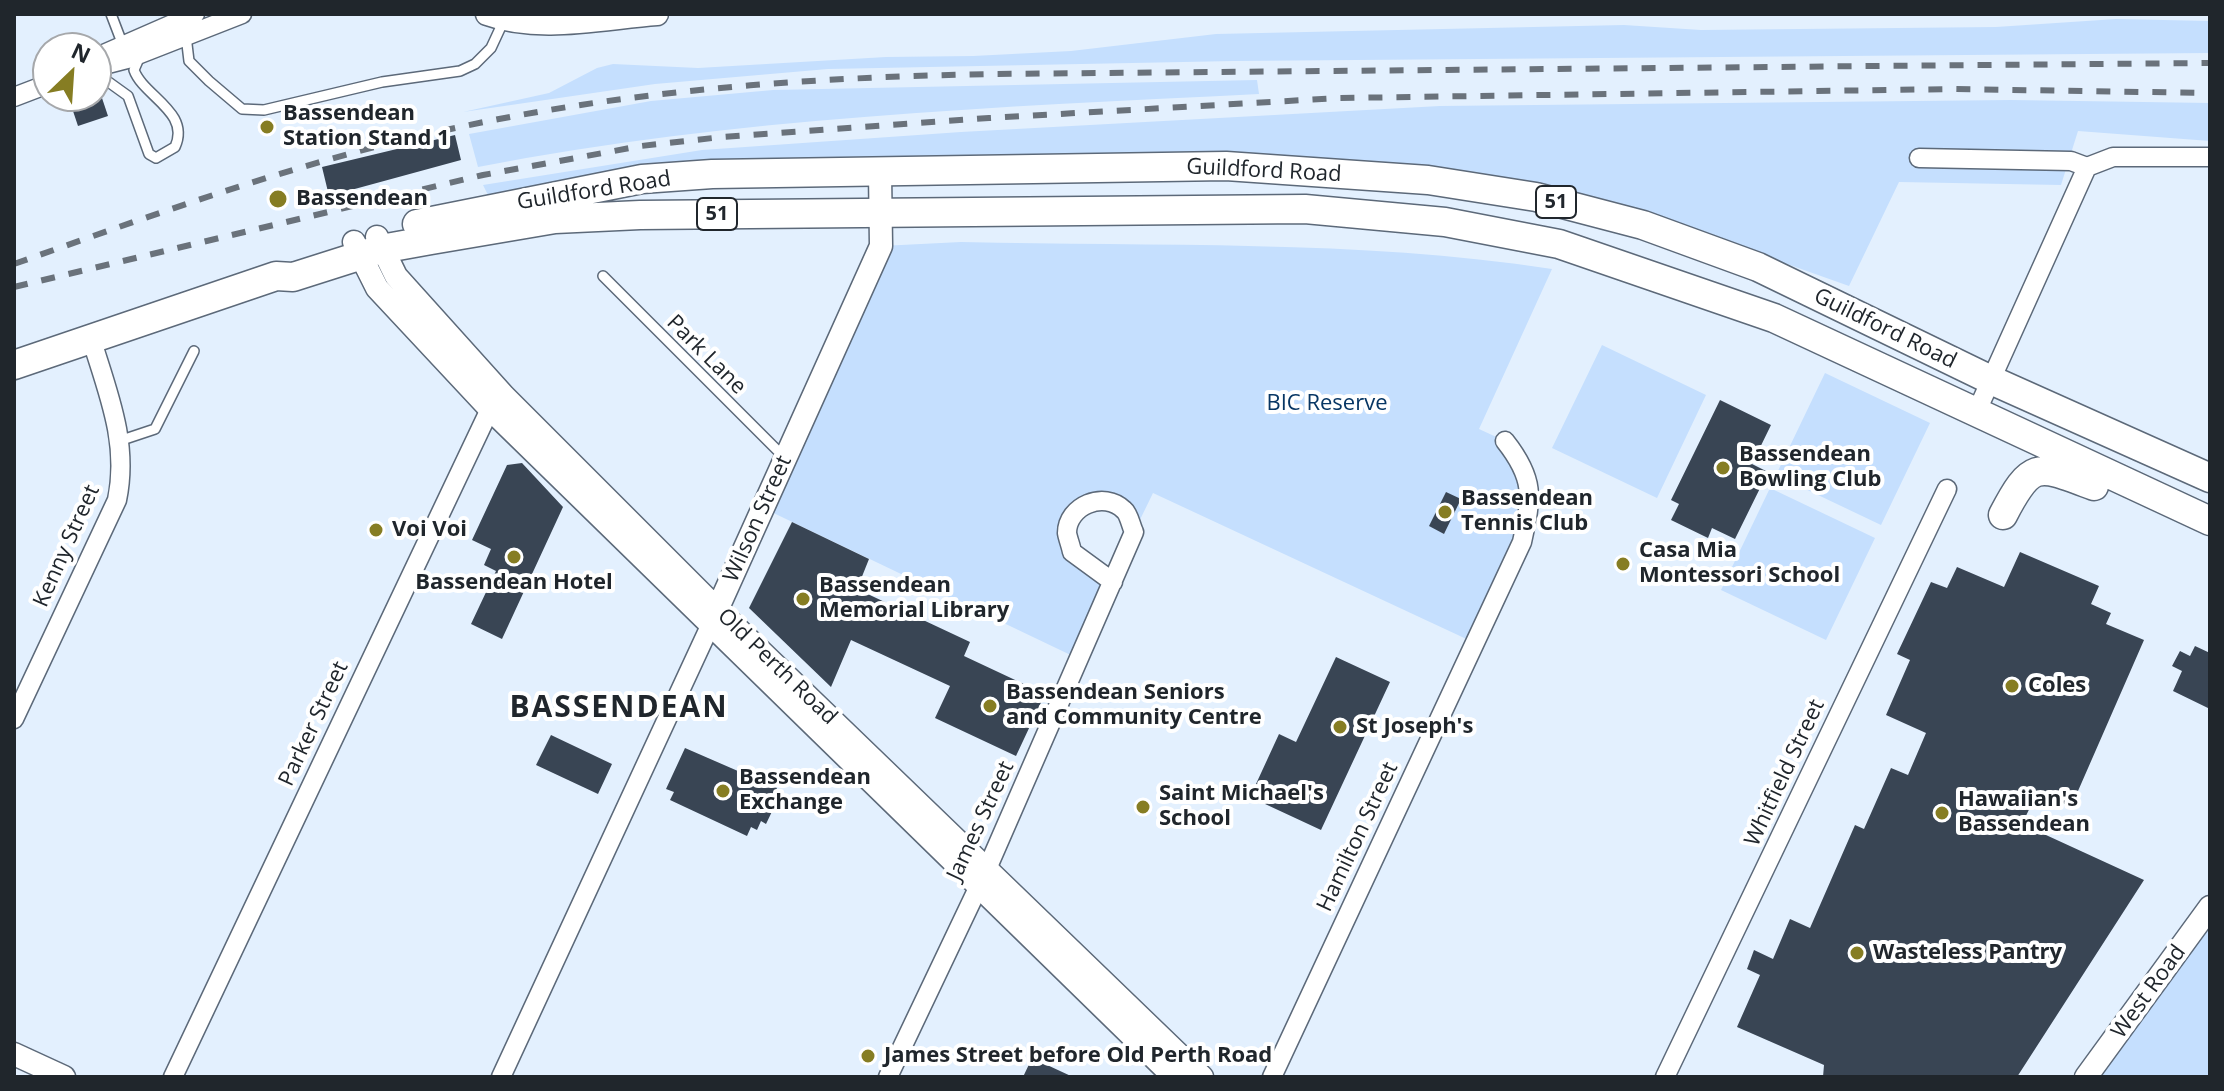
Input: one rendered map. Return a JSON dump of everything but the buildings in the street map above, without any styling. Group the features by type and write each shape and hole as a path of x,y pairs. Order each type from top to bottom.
{"highway":[{"name":"Guildford Road","path":"368,246 428,222 642,179 712,174 1226,166 1428,180 1536,197 1643,225 1758,267 1991,380 2210,478"},
{"name":"Guildford Road","path":"14,365 276,276 284,265 368,246 555,219 881,211 1305,209 1445,222 1559,244 1682,283 1774,318 2210,521"},
{"path":"2003,515 2023,478 2046,470 2126,499 2183,509"}],"street":[{"path":"112,55 131,53 242,14"},
{"path":"496,17 547,23 657,14"},
{"path":"112,62 193,15"},
{"path":"1919,158 2071,161 2087,167 2113,157 2210,157"},
{"path":"1976,413 2087,167"},
{"name":"Wilson Street","path":"501,1077 881,246 880,172"},
{"name":"Old Perth Road","path":"368,246 396,276 497,402 713,618 982,878 1202,1077"},
{"name":"Kenny Street","path":"14,719 117,500 122,440 91,338"},
{"name":"Parker Street","path":"173,1077 497,402"},
{"name":"Hamilton Street","path":"1272,1077 1522,542 1531,499 1527,475 1505,441"},
{"name":"Whitfield Street","path":"1665,1077 1947,489"},
{"name":"James Street","path":"888,1077 982,878 1113,582"},
{"name":"Old Perth Road","path":"982,878 1174,1077"},
{"name":"West Road","path":"2086,1077 2210,907"},
{"path":"14,1054 64,1077"}],"lane":[{"path":"111,14 131,53 137,78 166,103 177,132 175,147 156,158 149,154 128,96 112,83"},
{"path":"193,15 186,35 189,61 242,109 264,110 382,82 460,71 475,64 491,48 496,17"},
{"name":"Park Lane","path":"603,276 785,458"},
{"path":"122,440 155,429 194,351"}],"green space":[{"path":"2116,19 2210,21 2210,53 1234,61 828,69 655,84 463,112 549,93 597,68 613,64 698,68 886,57 973,56 1071,51 1216,34 1624,25 1701,30 1996,27"},
{"path":"1257,80 1259,94 965,110 769,125 575,150 478,167 469,134 651,101 773,90"},
{"path":"2011,100 2210,103 2210,141 2078,131 2061,185 1899,182 1849,286 1624,206 1180,157 490,199 483,185 702,150 961,132 1440,106"},
{"name":"BIC Reserve","path":"961,242 1331,249 1479,259 1552,269 1479,429 1505,441 1531,499 1475,643 1153,493 1134,532 1124,510 1077,510 1072,552 1113,582 1079,659 763,508 881,246"},
{"path":"1602,345 1706,395 1657,498 1552,448"},
{"path":"1825,373 1930,423 1881,525 1776,475"},
{"path":"1770,488 1875,538 1826,640 1721,590"},
{"path":"2210,907 2210,1077 2086,1077"}],"railway":[{"path":"14,264 235,188 403,140 593,103 727,87 861,78 996,74 2210,63"},
{"path":"14,287 483,175 641,146 722,137 1340,98 1954,89 2210,93"}],"place":[{"name":"Bassendean Station Stand 1","path":"267,127"},
{"name":"Bassendean","path":"278,199"},
{"name":"Bassendean Bowling Club","path":"1723,468"},
{"name":"Bassendean Tennis Club","path":"1445,512"},
{"name":"Voi Voi","path":"376,530"},
{"name":"Bassendean Hotel","path":"514,557"},
{"name":"Casa Mia Montessori School","path":"1623,564"},
{"name":"Bassendean Memorial Library","path":"803,599"},
{"name":"Coles","path":"2012,686"},
{"name":"Bassendean Seniors and Community Centre","path":"990,706"},
{"name":"St Joseph's","path":"1340,727"},
{"name":"Bassendean Exchange","path":"723,791"},
{"name":"Saint Michael's School","path":"1143,807"},
{"name":"Hawaiian's Bassendean","path":"1942,813"},
{"name":"Wasteless Pantry","path":"1857,953"},
{"name":"James Street before Old Perth Road","path":"868,1056"}],"district":[{"name":"BASSENDEAN","path":"619,708"}]}
